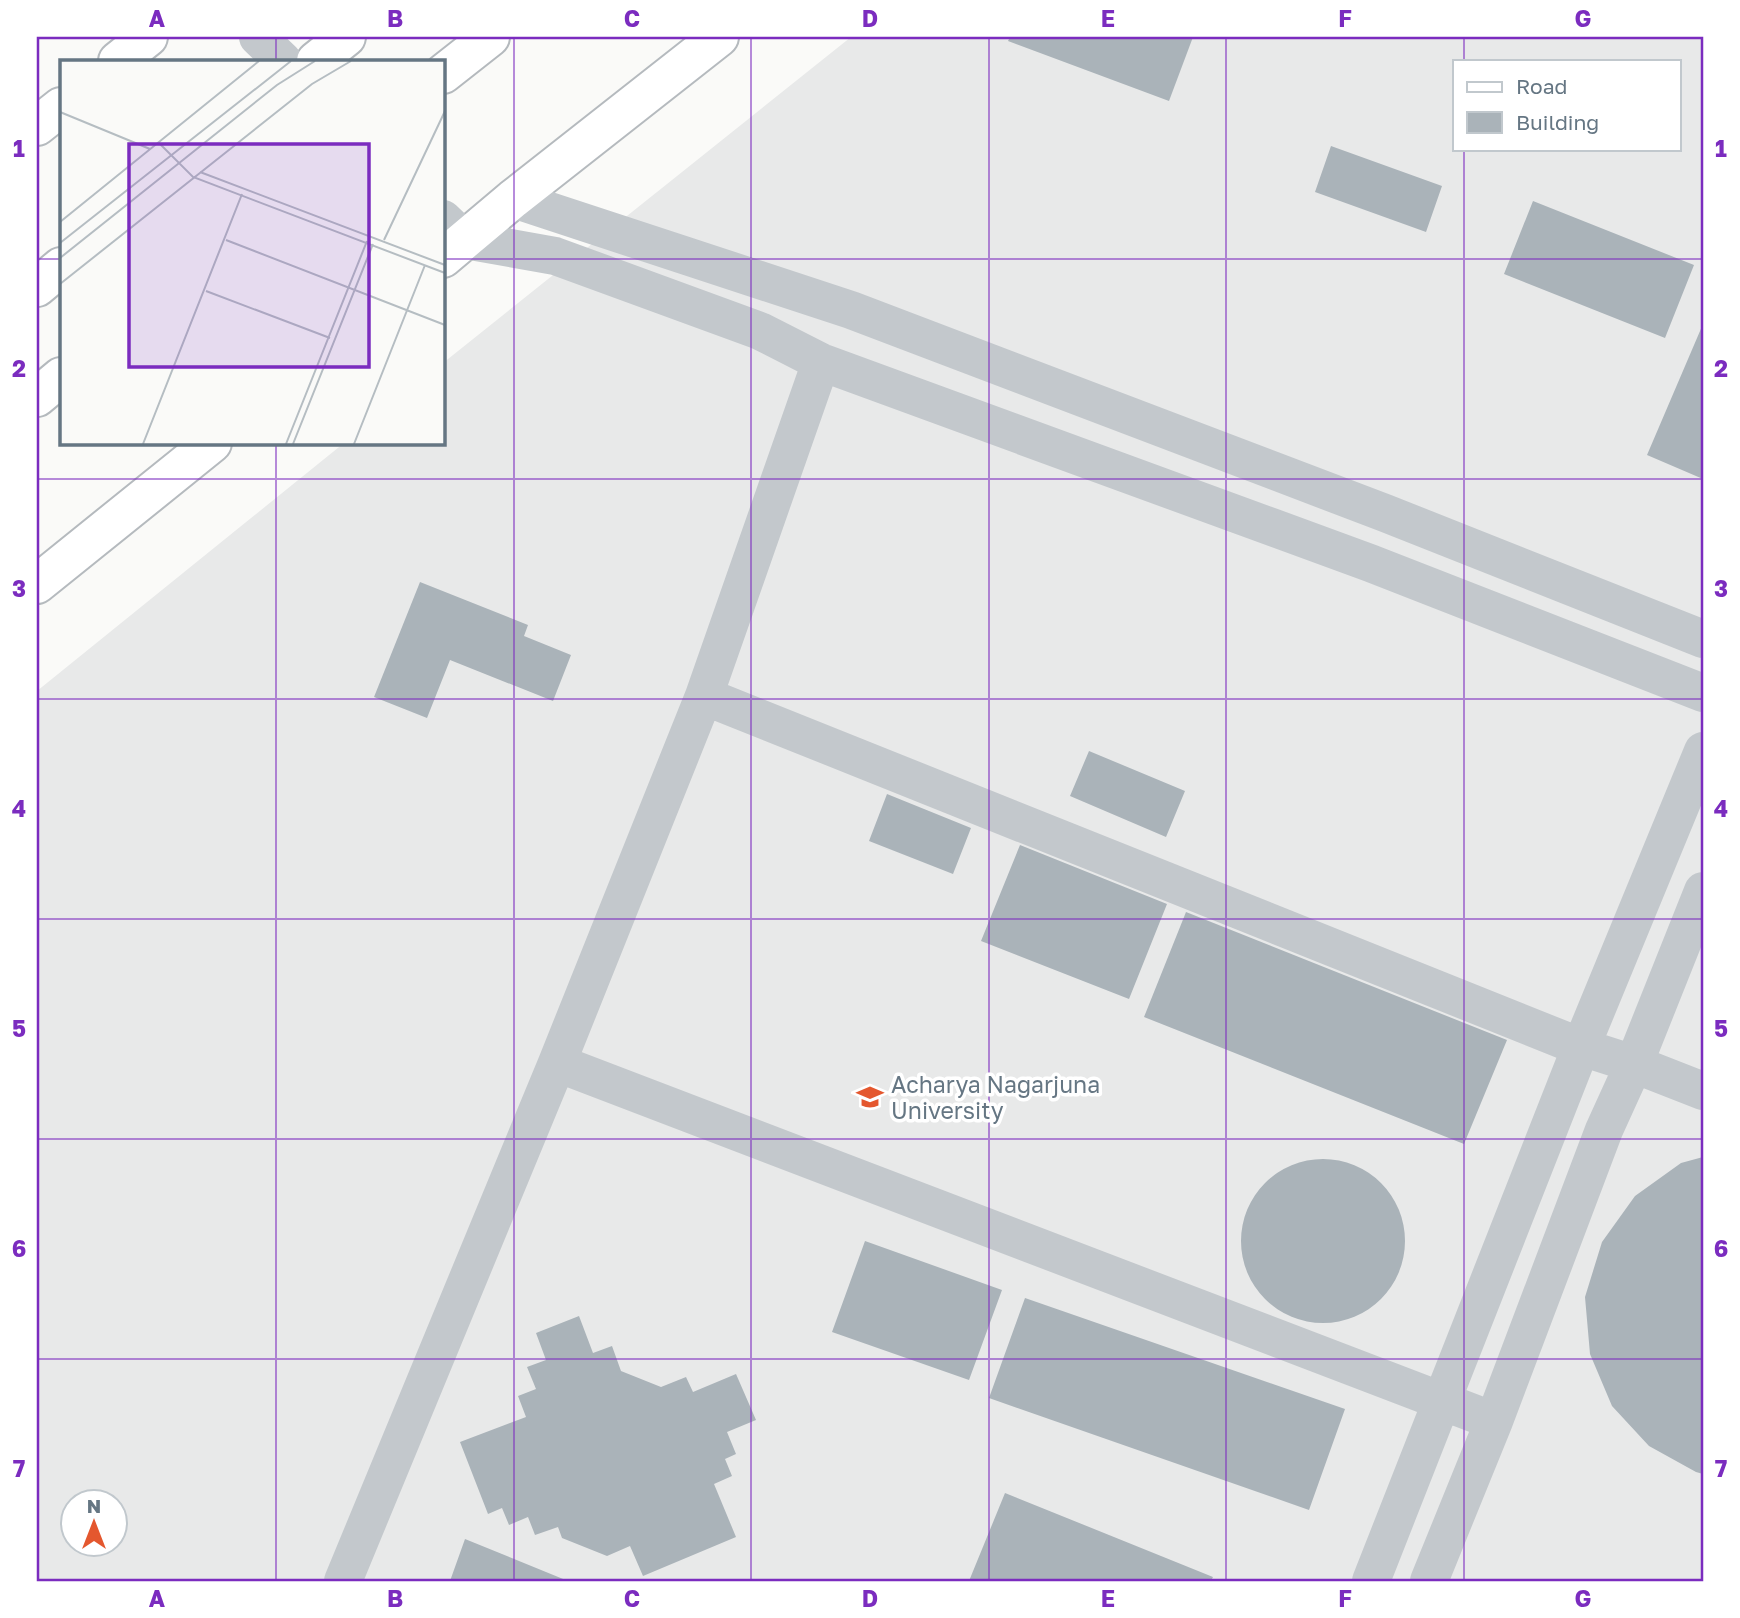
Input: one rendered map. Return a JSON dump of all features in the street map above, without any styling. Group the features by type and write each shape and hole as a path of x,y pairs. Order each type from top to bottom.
{"main road":[{"path":"119,60 148,37"},
{"path":"317,60 346,37"},
{"path":"444,73 490,37"},
{"path":"450,239 513,199 719,37"},
{"path":"37,126 60,108"},
{"path":"37,287 60,268"},
{"path":"37,397 60,378"},
{"path":"37,584 211,444"}],"street":[{"path":"258,37 282,60"},
{"path":"513,199 851,310 1385,513 1703,639"},
{"path":"450,239 555,256 760,331 821,362 1370,563 1703,693"},
{"path":"343,1581 557,1063 704,696 821,362"},
{"path":"704,696 1581,1047 1703,1091"},
{"path":"1371,1581 1581,1047 1703,751"},
{"path":"1429,1581 1494,1421 1604,1130 1634,1064 1703,891"},
{"path":"557,1063 1494,1421"}],"shaded area":[{"name":"Acharya Nagarjuna University","path":"851,37 1703,37 1703,1581 37,1581 37,691 343,444 444,444 444,362"}],"building":[{"path":"1010,37 1193,37 1169,101 1008,41"},
{"path":"1331,146 1442,186 1426,232 1315,192"},
{"path":"1533,201 1694,265 1665,338 1504,274"},
{"path":"1703,324 1703,479 1647,455"},
{"path":"420,582 528,625 524,636 571,655 553,701 450,660 427,718 374,697"},
{"path":"1089,751 1185,791 1166,837 1070,796"},
{"path":"887,794 971,828 953,874 869,841"},
{"path":"1020,845 1167,904 1129,999 981,941"},
{"path":"1186,912 1507,1040 1464,1144 1144,1017"},
{"path":"1703,1157 1703,1474 1649,1446 1612,1406 1590,1354 1585,1297 1602,1242 1635,1196 1681,1163"},
{"path":"1323,1159 1354,1165 1381,1183 1399,1210 1405,1241 1399,1272 1381,1299 1354,1317 1323,1323 1292,1317 1265,1299 1247,1272 1241,1241 1247,1210 1265,1183 1292,1165"},
{"path":"865,1241 1002,1290 969,1380 832,1332"},
{"path":"1025,1298 1345,1409 1309,1510 989,1398"},
{"path":"579,1316 593,1353 612,1346 621,1371 661,1387 686,1377 693,1392 736,1374 756,1420 727,1432 736,1454 725,1459 732,1476 714,1484 736,1537 643,1576 630,1546 607,1556 562,1538 558,1527 535,1535 528,1517 509,1525 502,1508 488,1514 460,1442 526,1417 518,1396 536,1389 527,1367 546,1360 536,1333"},
{"path":"1005,1493 1213,1577 1211,1581 969,1581"},
{"path":"465,1539 568,1581 450,1581"}],"place":[{"name":"Acharya Nagarjuna University","path":"870,1097"}]}
